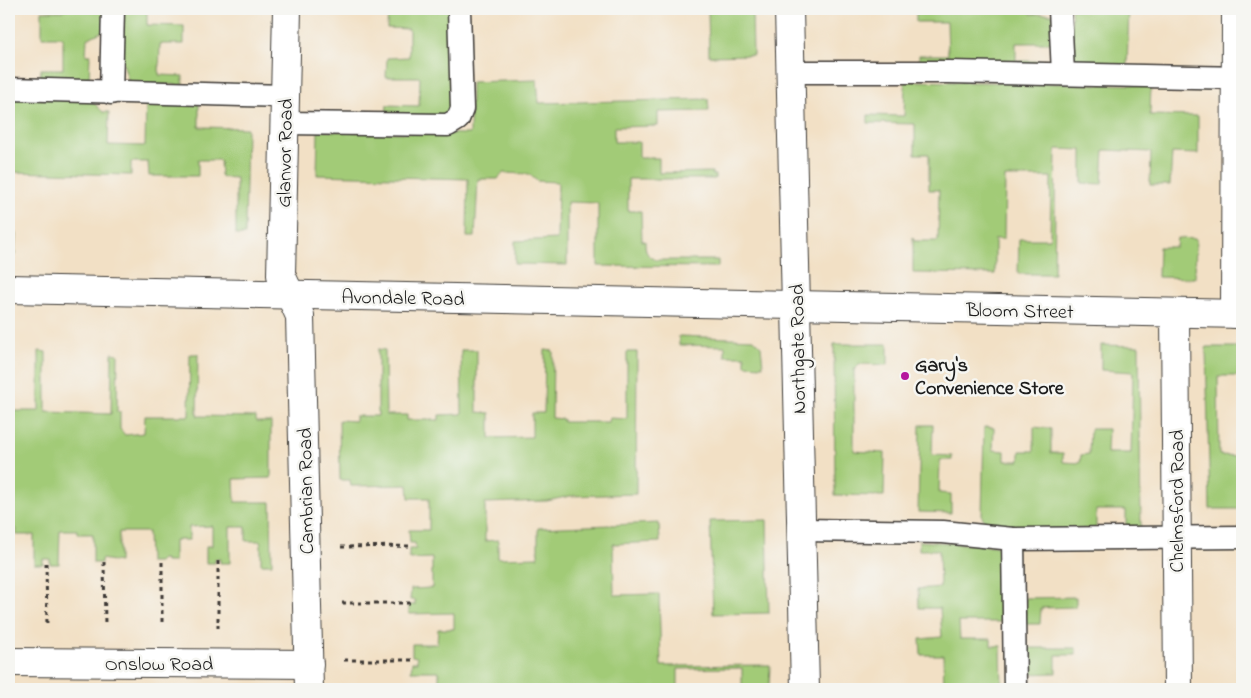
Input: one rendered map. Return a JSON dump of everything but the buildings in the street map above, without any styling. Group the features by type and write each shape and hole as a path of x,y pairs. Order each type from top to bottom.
{"street":[{"name":"Glanvor Road","path":"287,9 281,275 292,295"},
{"name":"Northgate Road","path":"789,9 805,689"},
{"path":"1236,9 1239,78 1238,314"},
{"name":"Avondale Road","path":"9,289 797,305"},
{"name":"Cambrian Road","path":"292,295 300,316 309,671"},
{"name":"Bloom Street","path":"797,305 1238,314"},
{"name":"Chelmsford Road","path":"1175,314 1178,689"},
{"name":"Onslow Road","path":"9,662 218,663 309,671"}],"lane":[{"path":"111,93 113,9"},
{"path":"285,123 448,125 458,120 462,109 459,9"},
{"path":"1060,9 1062,74"},
{"path":"791,72 1062,74 1239,78"},
{"path":"9,89 285,96"},
{"path":"802,530 943,532 1013,539 1242,537"},
{"path":"1013,539 1015,689"}],"path":[{"path":"306,547 411,546"},
{"path":"218,561 218,663"},
{"path":"104,562 105,663"},
{"path":"162,562 162,663"},
{"path":"46,563 48,662"},
{"path":"307,603 411,603"},
{"path":"309,671 413,660"}],"green space":[{"path":"63,9 106,9 105,30 87,39 86,55 90,55 89,82 40,82 41,69 63,69 63,37 42,37 42,11 63,11"},
{"path":"123,9 163,9 163,11 147,10 147,25 184,26 184,44 160,44 159,75 183,76 183,85 129,83 122,60"},
{"path":"451,9 454,108 445,117 386,117 387,105 419,106 420,77 386,77 387,58 409,57 409,29 387,28 388,10"},
{"path":"708,9 752,9 753,55 709,56"},
{"path":"916,9 1030,9 1031,14 1053,14 1053,43 1016,43 1016,61 1046,61 1047,65 919,63 919,55 948,55 947,22 916,22"},
{"path":"1071,9 1129,9 1127,67 1082,66 1073,57"},
{"path":"537,80 539,103 708,99 709,111 658,112 658,126 614,127 614,142 639,142 639,158 659,158 659,173 712,172 712,175 715,175 715,179 628,179 628,211 641,211 642,241 645,241 648,255 656,260 718,260 718,267 598,266 598,203 567,202 567,265 515,264 515,241 557,239 558,182 537,181 529,174 503,173 498,179 478,179 475,237 467,237 468,179 317,175 318,131 470,134 471,82"},
{"path":"905,81 1151,85 1150,115 1198,116 1198,154 1172,153 1170,185 1150,185 1151,152 1104,150 1102,184 1082,183 1082,150 1056,149 1054,274 1018,274 1019,239 1050,239 1051,177 1005,177 1004,239 995,239 995,274 913,273 913,237 914,241 938,241 939,190 929,190 929,154 915,154 915,124 868,123 868,115 904,116"},
{"path":"9,98 90,99 103,112 109,112 108,145 145,146 146,102 199,104 199,127 247,128 245,235 236,235 236,178 221,177 220,160 198,160 198,176 149,176 148,162 131,162 131,175 9,172"},
{"path":"9,232 16,233 15,255 9,255"},
{"path":"1177,238 1196,239 1195,278 1158,277 1159,247 1176,247"},
{"path":"679,336 754,339 761,346 763,366 745,365 745,356 725,356 725,346 679,345"},
{"path":"834,344 888,344 888,365 859,364 854,370 854,451 885,453 884,496 835,495"},
{"path":"1101,345 1139,346 1141,529 1126,530 1126,510 1096,510 1096,529 995,529 986,525 982,516 984,427 994,428 993,450 1005,451 1005,461 1020,461 1020,451 1034,451 1034,427 1051,429 1051,453 1063,453 1063,462 1080,463 1081,455 1089,454 1090,429 1108,429 1107,453 1131,453 1133,372 1101,370"},
{"path":"1206,347 1242,347 1242,376 1218,376 1219,455 1241,456 1242,509 1210,509"},
{"path":"378,349 385,350 386,415 407,415 407,420 439,420 439,415 462,414 461,350 477,350 477,412 490,413 490,438 532,437 532,413 544,413 545,350 553,351 552,418 563,419 563,422 608,422 609,418 627,419 627,352 637,352 636,494 570,496 547,501 485,503 485,541 498,540 498,558 538,557 538,528 659,523 660,542 613,544 614,595 659,594 661,666 770,665 769,689 742,689 742,668 678,669 678,689 439,689 439,671 411,671 412,662 417,662 417,657 412,656 412,644 437,644 438,629 454,629 454,613 409,614 409,605 415,605 415,600 410,600 411,589 432,588 432,558 409,559 409,549 416,549 415,543 410,543 409,530 429,530 429,498 409,498 408,485 351,486 350,480 340,480 339,420 355,421 355,416 378,416"},
{"path":"39,351 46,352 46,412 111,414 112,353 118,354 117,412 120,412 120,429 125,435 144,433 145,416 189,416 190,354 198,354 197,416 256,417 256,422 271,422 271,478 234,479 235,502 271,502 272,564 261,564 261,541 246,541 246,527 230,527 230,563 220,563 220,559 215,559 215,563 206,563 206,546 212,546 212,526 189,527 189,540 174,540 174,562 165,562 165,559 162,559 159,562 149,562 148,532 119,532 119,562 101,559 101,563 93,563 93,534 77,534 77,530 60,530 59,564 50,564 50,559 43,559 43,564 34,564 34,535 16,535 17,529 9,529 9,411 39,411"},
{"path":"920,425 933,425 932,455 952,456 952,460 940,460 939,493 951,494 951,513 918,512"},
{"path":"767,520 769,613 713,614 710,521"},
{"path":"919,541 996,546 1006,555 1006,622 959,622 960,639 991,639 991,646 1001,646 1002,689 922,689 944,687 943,655 921,655 920,639 942,637 940,608 919,608 918,589 940,587 939,550 919,550"},
{"path":"1076,597 1076,607 1041,608 1040,624 1025,624 1025,598"},
{"path":"1026,648 1076,648 1076,655 1056,655 1056,673 1026,674"}],"place":[{"name":"Gary's Convenience Store","path":"905,376"}]}
